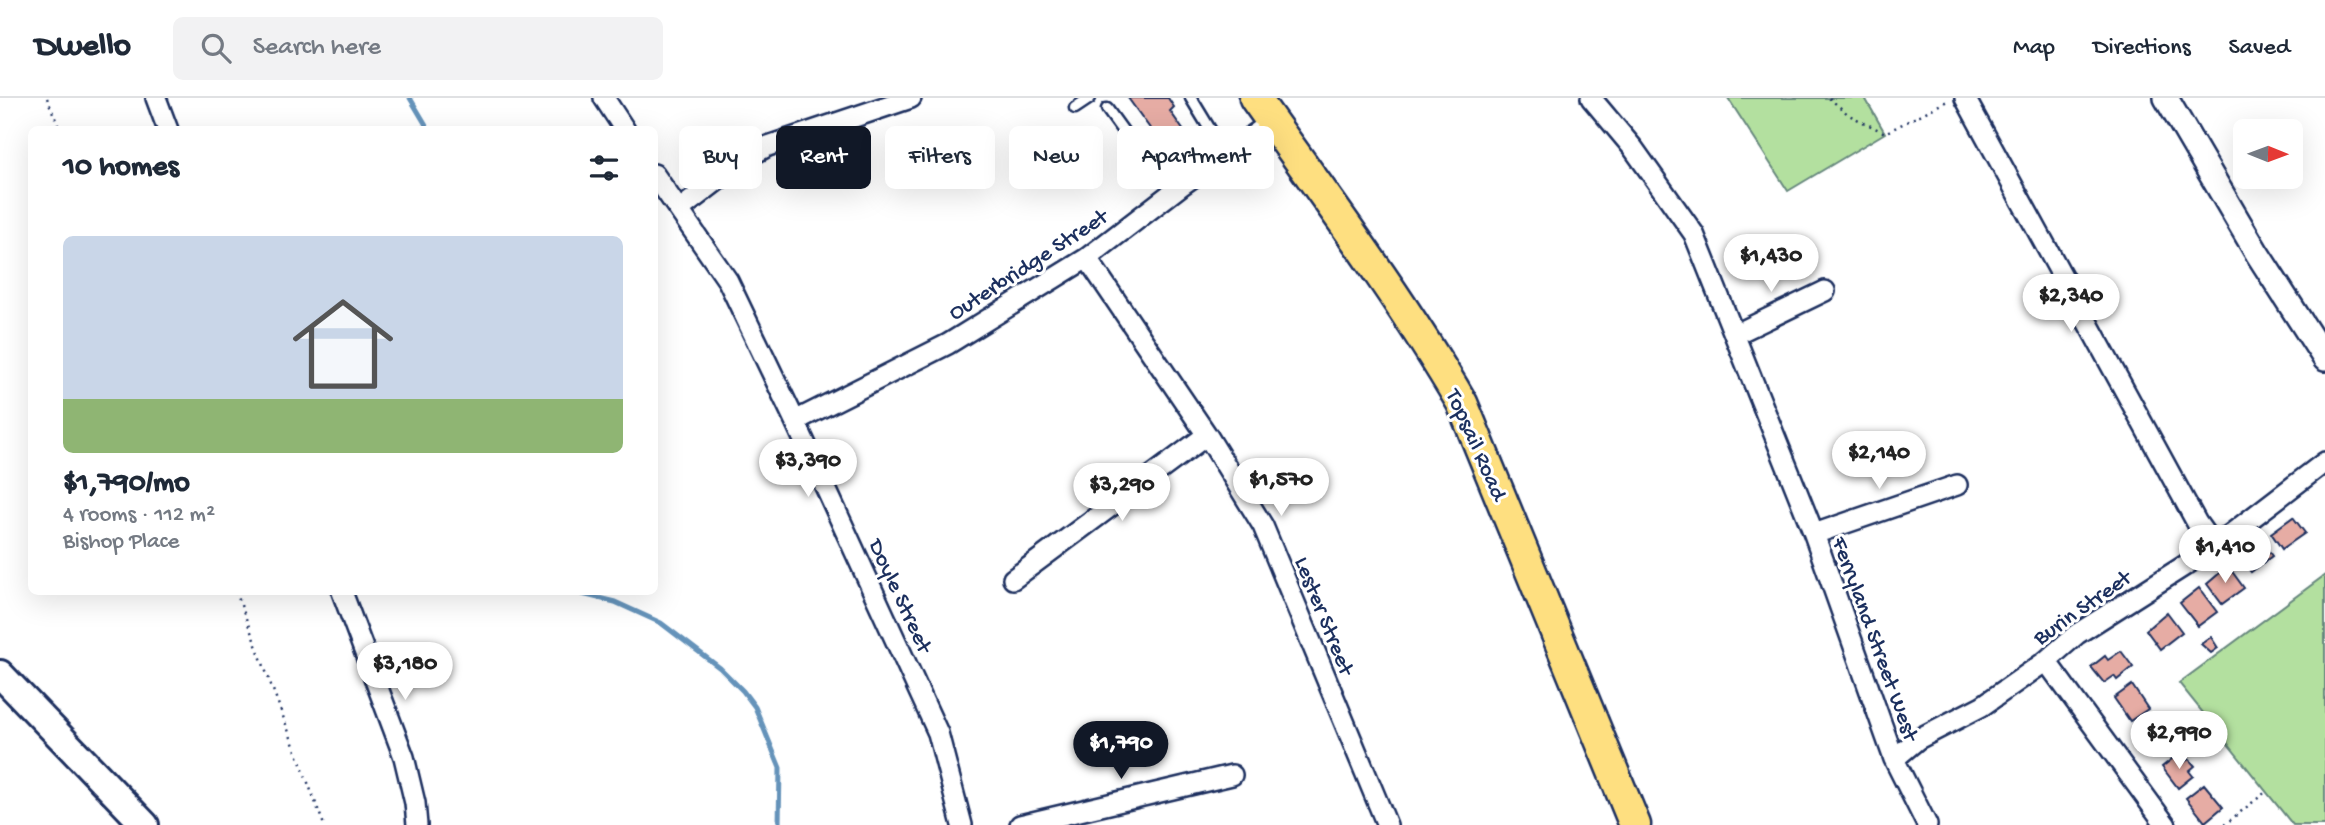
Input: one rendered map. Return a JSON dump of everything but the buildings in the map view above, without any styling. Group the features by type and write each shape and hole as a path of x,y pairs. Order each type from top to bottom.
{"main road":[{"name":"Topsail Road","path":"1255,98 1335,207 1433,354 1462,403 1635,825"},
{"path":"0,674 145,825"}],"street":[{"path":"156,98 166,126"},
{"path":"604,98 622,126"},
{"path":"679,210 748,157 768,146 911,98"},
{"name":"Ferryland Street West","path":"1591,98 1633,148 1694,234 1814,534 1894,759 1927,825"},
{"path":"1965,98 2197,523 2214,547"},
{"path":"2166,98 2257,253 2325,359"},
{"name":"Outerbridge Street","path":"1266,126 1272,122"},
{"name":"Doyle Street","path":"658,180 729,281 938,733 962,825"},
{"name":"Outerbridge Street","path":"794,421 948,344 1087,258 1177,189"},
{"name":"Lester Street","path":"1087,258 1207,435 1263,526 1387,825"},
{"path":"1736,334 1825,290"},
{"path":"1013,579 1207,435"},
{"name":"Burin Street","path":"1894,759 1918,739 1982,706 2046,661 2077,634 2214,547 2325,461"},
{"path":"1814,534 1957,485"},
{"path":"343,595 404,757 415,803 417,825"},
{"path":"2046,661 2166,825"},
{"path":"1020,825 1232,775"}],"lane":[{"path":"1075,108 1090,98"},
{"path":"1191,98 1208,126"},
{"path":"1107,109 1119,126"}],"path":[{"path":"47,98 58,126"},
{"path":"1829,98 1849,115 1885,133 1952,98"},
{"path":"237,595 324,825"},
{"path":"2224,825 2267,791"}],"green space":[{"path":"1728,98 1865,98 1885,133 1788,191"},
{"path":"2325,575 2325,825 2293,825 2179,683"}],"waterway":[{"path":"410,98 427,126"},
{"path":"586,595 615,602 661,623 720,668 743,691 755,707 780,768 779,825"}]}
